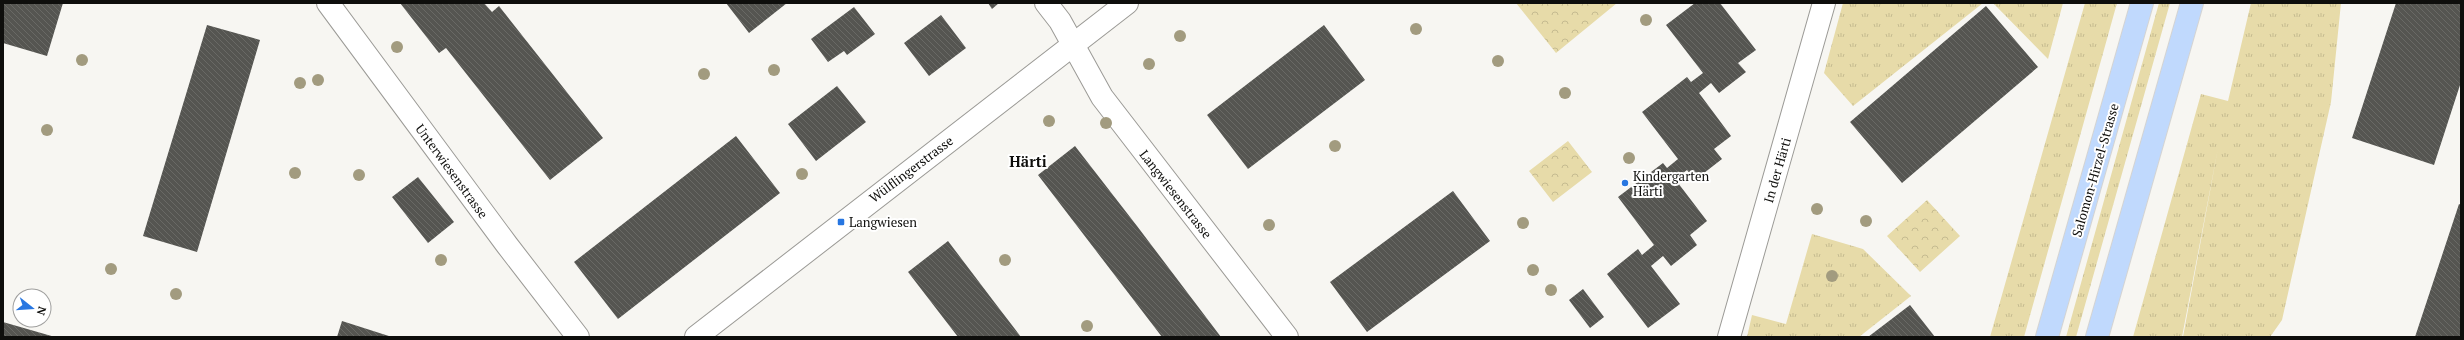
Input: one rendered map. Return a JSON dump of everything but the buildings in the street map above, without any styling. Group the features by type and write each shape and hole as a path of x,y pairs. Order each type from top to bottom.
{"main road":[{"name":"Salomon-Hirzel-Strasse","path":"2047,337 2142,3"},
{"path":"2097,337 2192,3"}],"street":[{"name":"Unterwiesenstrasse","path":"328,3 507,245 578,337"},
{"name":"Langwiesenstrasse","path":"1046,3 1060,21 1102,97 1287,337"},
{"name":"Wülflingerstrasse","path":"696,337 847,218 1127,3"},
{"name":"In der Härti","path":"1729,337 1824,3"}],"green space":[{"path":"1516,3 1617,3 1556,53"},
{"path":"1843,3 1983,3 1853,106 1824,73"},
{"path":"1993,3 2063,3 2048,59"},
{"path":"2085,3 2117,3 2024,337 1990,337"},
{"path":"2159,3 2170,3 2076,337 2066,337"},
{"path":"2251,3 2341,3 2331,102 2282,320 2270,337 2183,337 2218,148 2182,337 2133,337 2201,94 2228,101"},
{"path":"1568,141 1592,172 1553,202 1529,171"},
{"path":"1927,200 1960,236 1920,272 1887,236"},
{"path":"1812,234 1863,249 1911,296 1859,337 1747,337 1752,315 1786,324"}],"place":[{"name":"Kindergarten Härti","path":"1625,183"},
{"name":"Langwiesen","path":"841,222"}],"district":[{"name":"Härti","path":"1028,161"}]}
